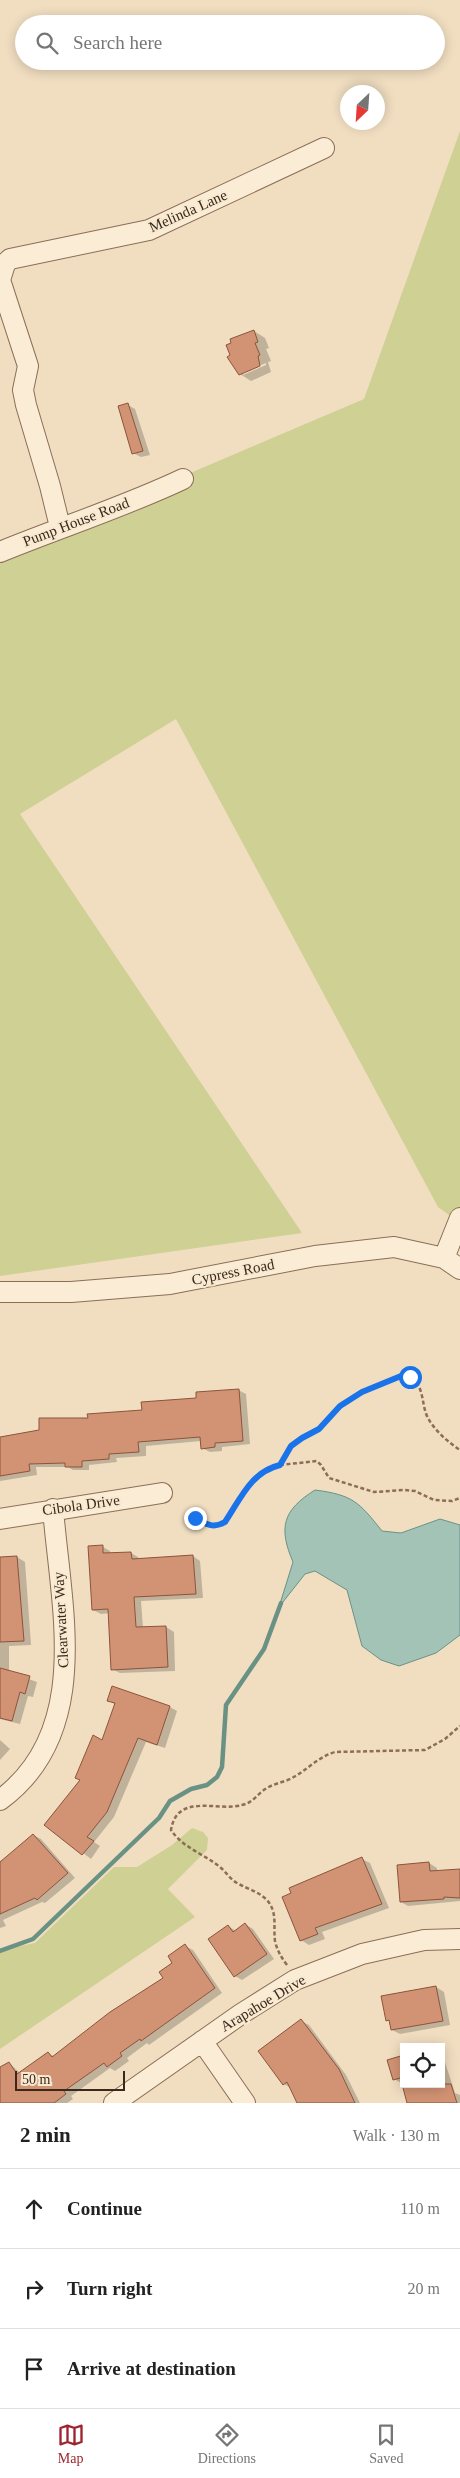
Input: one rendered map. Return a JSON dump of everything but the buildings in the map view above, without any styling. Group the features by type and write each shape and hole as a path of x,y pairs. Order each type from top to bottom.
{"street":[{"name":"Melinda Lane","path":"60,527 26,405 23,390 28,366 0,280 5,264 10,259 149,230 324,148"},
{"name":"Pump House Road","path":"0,552 60,527 153,493 183,479"},
{"path":"452,1263 460,1218"},
{"name":"Cypress Road","path":"0,1292 71,1292 170,1284 315,1256 394,1247 452,1263"},
{"name":"Cibola Drive","path":"0,1519 53,1509 162,1494"},
{"name":"Clearwater Way","path":"0,1800 19,1786 43,1753 60,1711 65,1675 65,1640 53,1509"},
{"name":"Arapahoe Drive","path":"114,2103 202,2041 296,1980 362,1954 424,1940 460,1939"},
{"path":"202,2041 245,2103"}],"path":[{"path":"280,1465 291,1446 319,1429 340,1406 362,1392 401,1376 410,1377 417,1384 422,1394 427,1417 436,1429 460,1450"},
{"path":"195,1518 208,1525 218,1526 225,1522 255,1477 266,1468 316,1461 322,1464 329,1478 365,1491 404,1490 442,1501 460,1498"},
{"path":"290,1970 280,1955 275,1940 275,1914 268,1902 260,1894 236,1882 222,1868 199,1855 175,1837 171,1830 172,1822 177,1814 196,1806 242,1806 268,1787 292,1779 325,1755 335,1752 425,1750 445,1739 460,1726"}],"green space":[{"path":"460,131 460,1223 438,1207 176,719 20,814 302,1233 0,1276 0,554 364,399"},
{"path":"192,1828 203,1832 208,1838 207,1850 168,1889 195,1917 0,2049 0,1950 35,1943 114,1867 137,1867 172,1845"}],"shaded area":[{"path":"315,1490 338,1494 354,1501 382,1531 401,1533 440,1519 460,1525 460,1635 436,1653 399,1666 381,1660 362,1646 347,1590 315,1571 305,1574 279,1607 293,1562 286,1539 286,1520 296,1505"}],"waterway":[{"path":"0,1951 33,1939 159,1818 170,1801 191,1789 207,1785 217,1777 222,1767 226,1705 264,1649 281,1603"}],"route":[{"path":"195,1518 208,1525 218,1526 225,1522 255,1477 266,1468 280,1465 291,1446 319,1429 340,1406 362,1392 401,1376 410,1377"}]}
